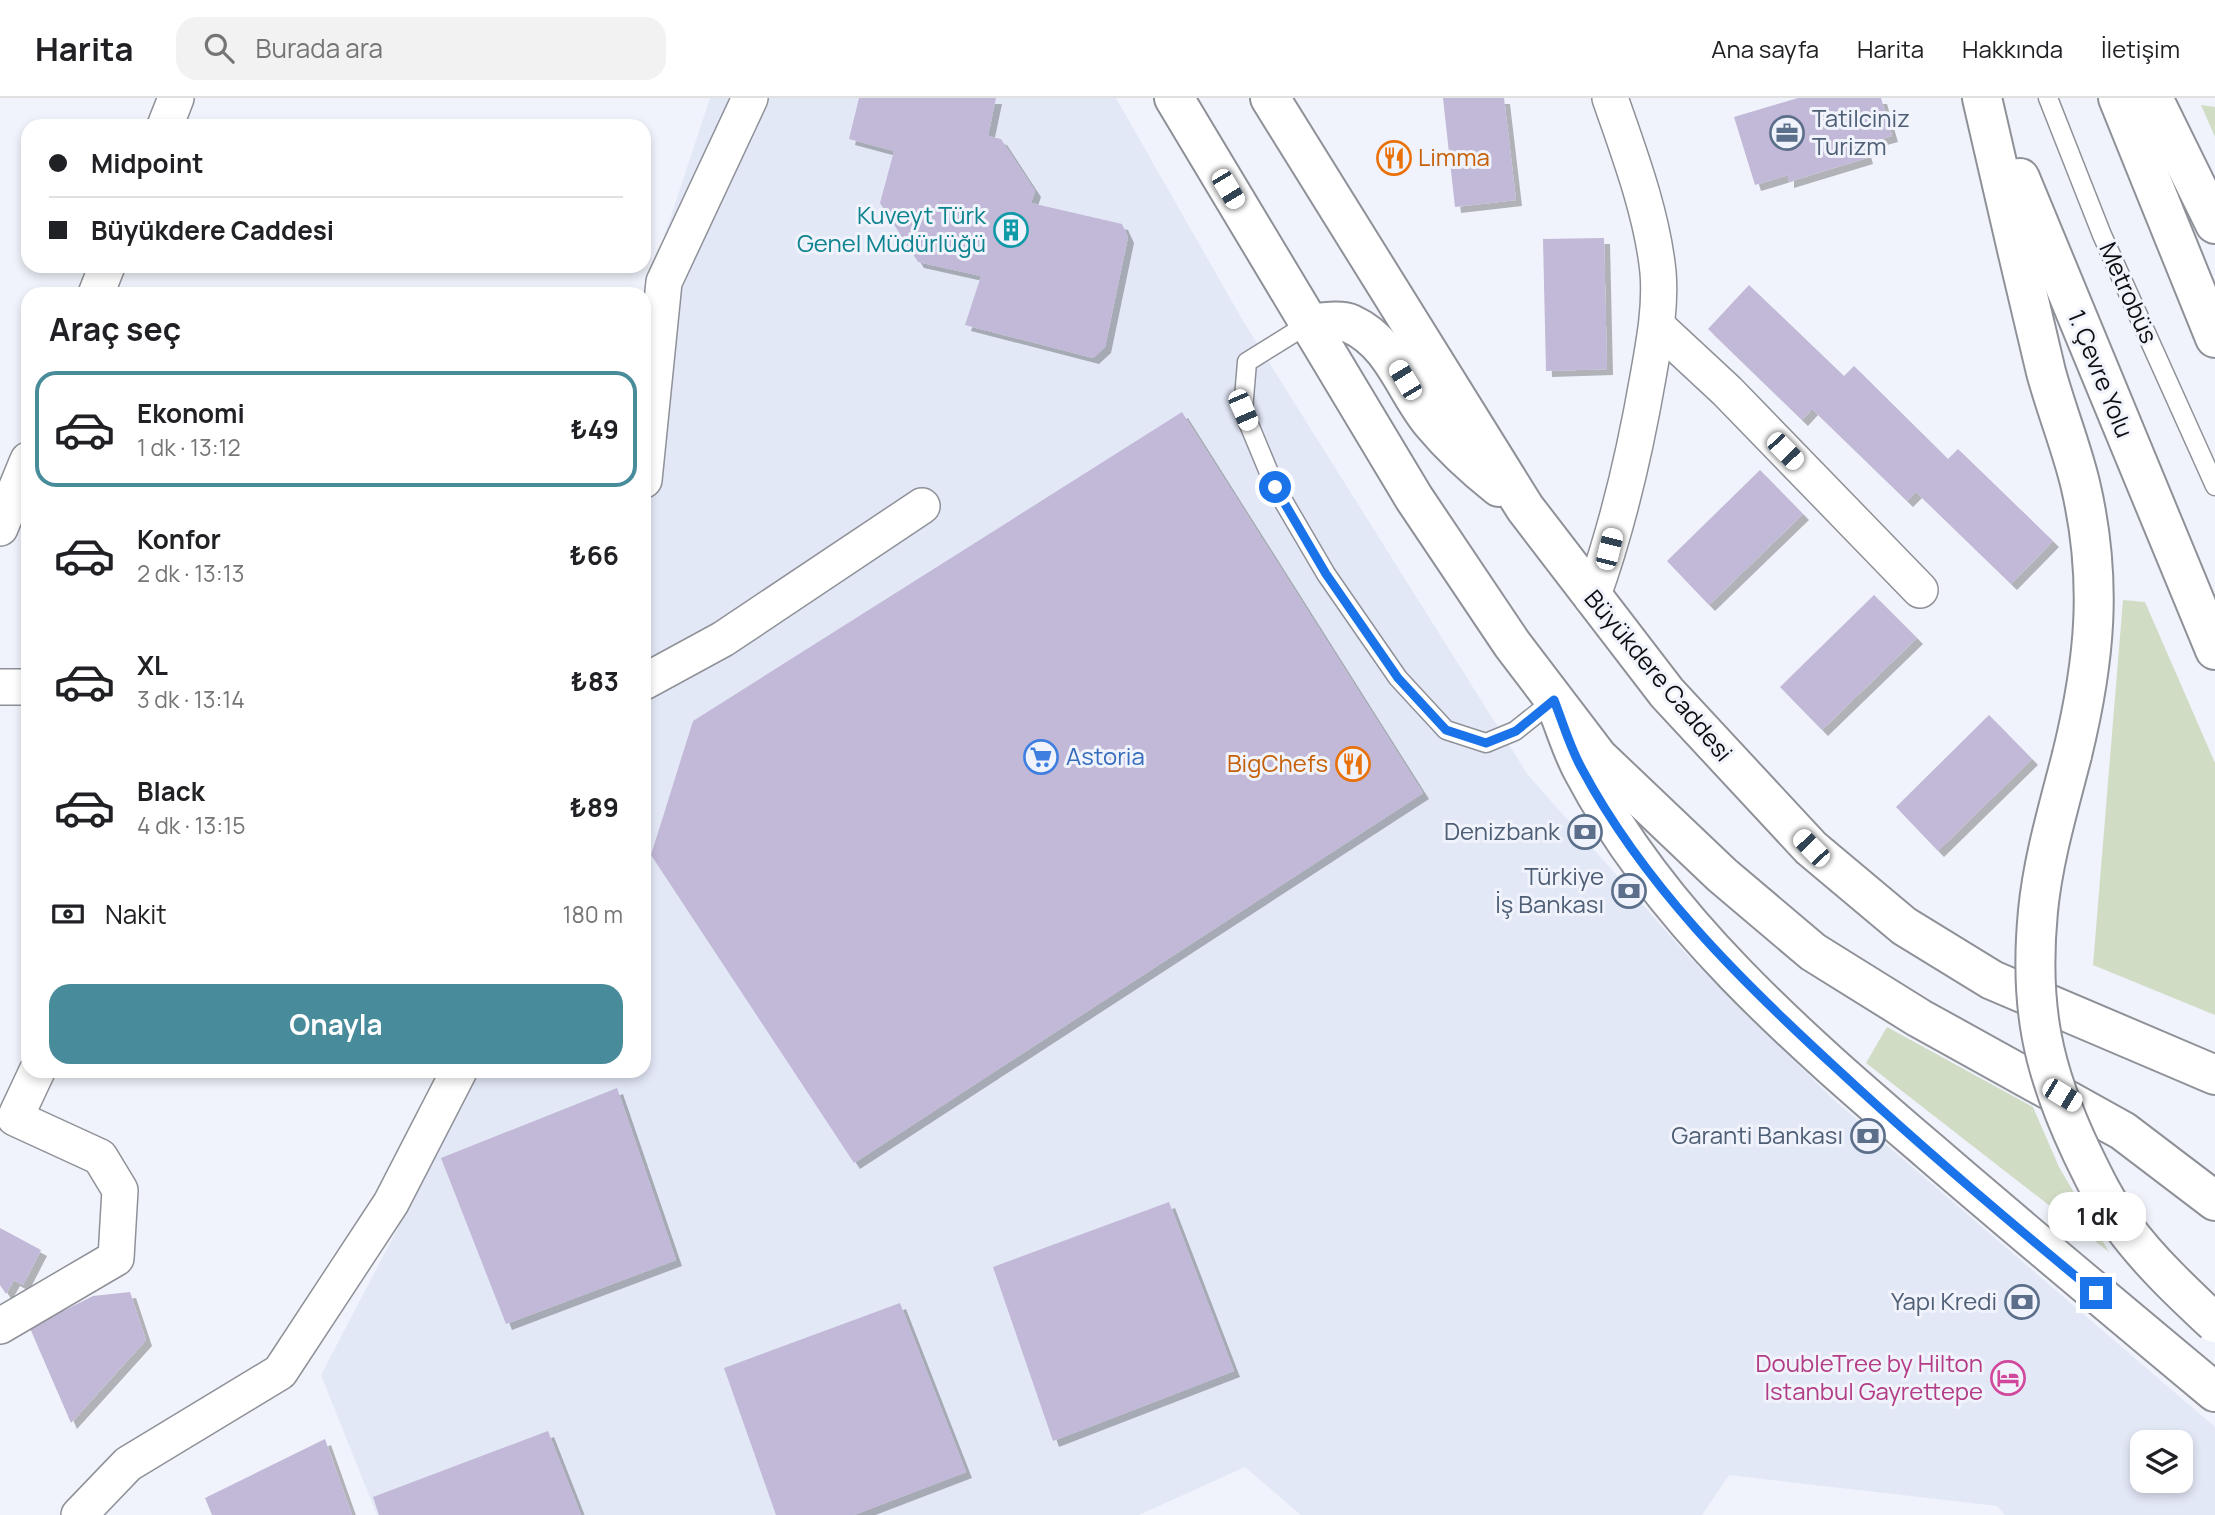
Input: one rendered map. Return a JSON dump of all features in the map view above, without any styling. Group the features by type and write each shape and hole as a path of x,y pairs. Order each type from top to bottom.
{"main road":[{"path":"1174,98 1414,498 1512,644 1598,757 1653,812 1813,952 1919,1018 2123,1131 2213,1198"},
{"name":"Büyükdere Caddesi","path":"1270,98 1525,508 1667,693 1736,771 1811,848 1904,926 1992,980 2215,1075"},
{"path":"1982,98 2047,375 2080,484 2094,571 2095,622 2088,690 2038,909 2035,965 2038,1021 2050,1077 2094,1179 2123,1226 2172,1282 2215,1323"},
{"name":"1. Çevre Yolu","path":"1988,98 2215,650"},
{"path":"2118,98 2215,338"},
{"path":"2153,98 2215,224"},
{"path":"1308,324 1350,323 1378,344 1392,359 1430,421 1459,452 1525,508"},
{"path":"1554,700 1581,768 1650,873 1707,943 1764,1002 1872,1102 2215,1392"}],"street":[{"path":"168,119 176,98"},
{"path":"651,411 664,282 750,98"},
{"path":"1592,598 1609,549 1636,443 1657,326 1658,275 1654,240 1610,98"},
{"path":"1657,326 1727,391 1920,590"},
{"path":"0,528 21,477"},
{"path":"651,678 723,639 922,506"},
{"path":"0,687 21,687"},
{"path":"0,1326 116,1258 120,1189 100,1157 15,1118 34,1078"},
{"path":"79,1515 128,1464 280,1372 391,1203 455,1078"}],"lane":[{"name":"Metrobüs","path":"2048,98 2102,235 2215,486"},
{"path":"1308,324 1247,362 1243,410 1275,487 1326,574 1398,678 1446,730 1486,743 1516,731 1554,700"}],"shaded area":[{"path":"710,98 1116,98 1243,321 1528,775 1689,957 1833,1099 2215,1427 2215,1515 2005,1515 1997,1506 1729,1475 1702,1515 1301,1515 1245,1467 1139,1515 377,1515 321,1375 476,1078 651,1078 651,287 648,287"}],"green space":[{"path":"2201,105 2215,107 2215,137"},
{"path":"2123,600 2145,602 2215,763 2215,1015 2093,965"},
{"path":"1887,1027 2033,1107 2059,1167 2109,1252 1866,1063"}],"building":[{"name":"Kuveyt Türk Genel Müdürlüğü","path":"859,98 996,98 988,136 1001,139 1035,191 1031,203 1122,224 1128,237 1105,347 1093,358 965,325 981,276 918,262 880,203 894,151 849,139"},
{"path":"1443,98 1504,98 1516,200 1455,207"},
{"path":"1798,98 1881,98 1892,136 1863,144 1867,158 1788,182 1788,175 1755,185 1734,117"},
{"path":"1604,238 1607,369 1546,371 1543,239"},
{"path":"1749,285 1844,376 1854,366 1948,459 1958,449 2053,541 2011,584 1916,492 1907,501 1812,409 1802,420 1708,329"},
{"name":"Astoria","path":"1182,412 1423,793 854,1163 651,855 693,721"},
{"path":"1760,470 1803,514 1709,605 1667,561"},
{"path":"1874,595 1917,638 1822,730 1780,687"},
{"path":"1989,715 2032,759 1938,851 1896,807"},
{"path":"617,1088 676,1260 506,1324 441,1158"},
{"path":"1169,1202 1234,1371 1053,1441 993,1267"},
{"path":"0,1228 41,1250 23,1285 14,1280 6,1294 0,1285"},
{"path":"130,1292 146,1340 71,1423 29,1326 55,1305 63,1311 93,1296"},
{"path":"900,1303 966,1472 854,1515 776,1515 724,1368"},
{"path":"548,1431 581,1515 379,1515 373,1497"},
{"path":"325,1439 352,1515 212,1515 205,1498"}],"place":[{"name":"Tatilciniz Turizm","path":"1787,133"},
{"name":"Limma","path":"1394,158"},
{"name":"Kuveyt Türk Genel Müdürlüğü","path":"1011,230"},
{"name":"Astoria","path":"1041,757"},
{"name":"BigChefs","path":"1353,764"},
{"name":"Denizbank","path":"1585,832"},
{"name":"Türkiye İş Bankası","path":"1629,891"},
{"name":"Garanti Bankası","path":"1868,1136"},
{"name":"Yapı Kredi","path":"2022,1302"},
{"name":"DoubleTree by Hilton Istanbul Gayrettepe","path":"2008,1378"}],"route":[{"path":"1275,487 1326,574 1398,678 1446,730 1486,743 1516,731 1554,700 1581,768 1650,873 1698,933 1764,1002 1872,1102 2096,1293"}]}
